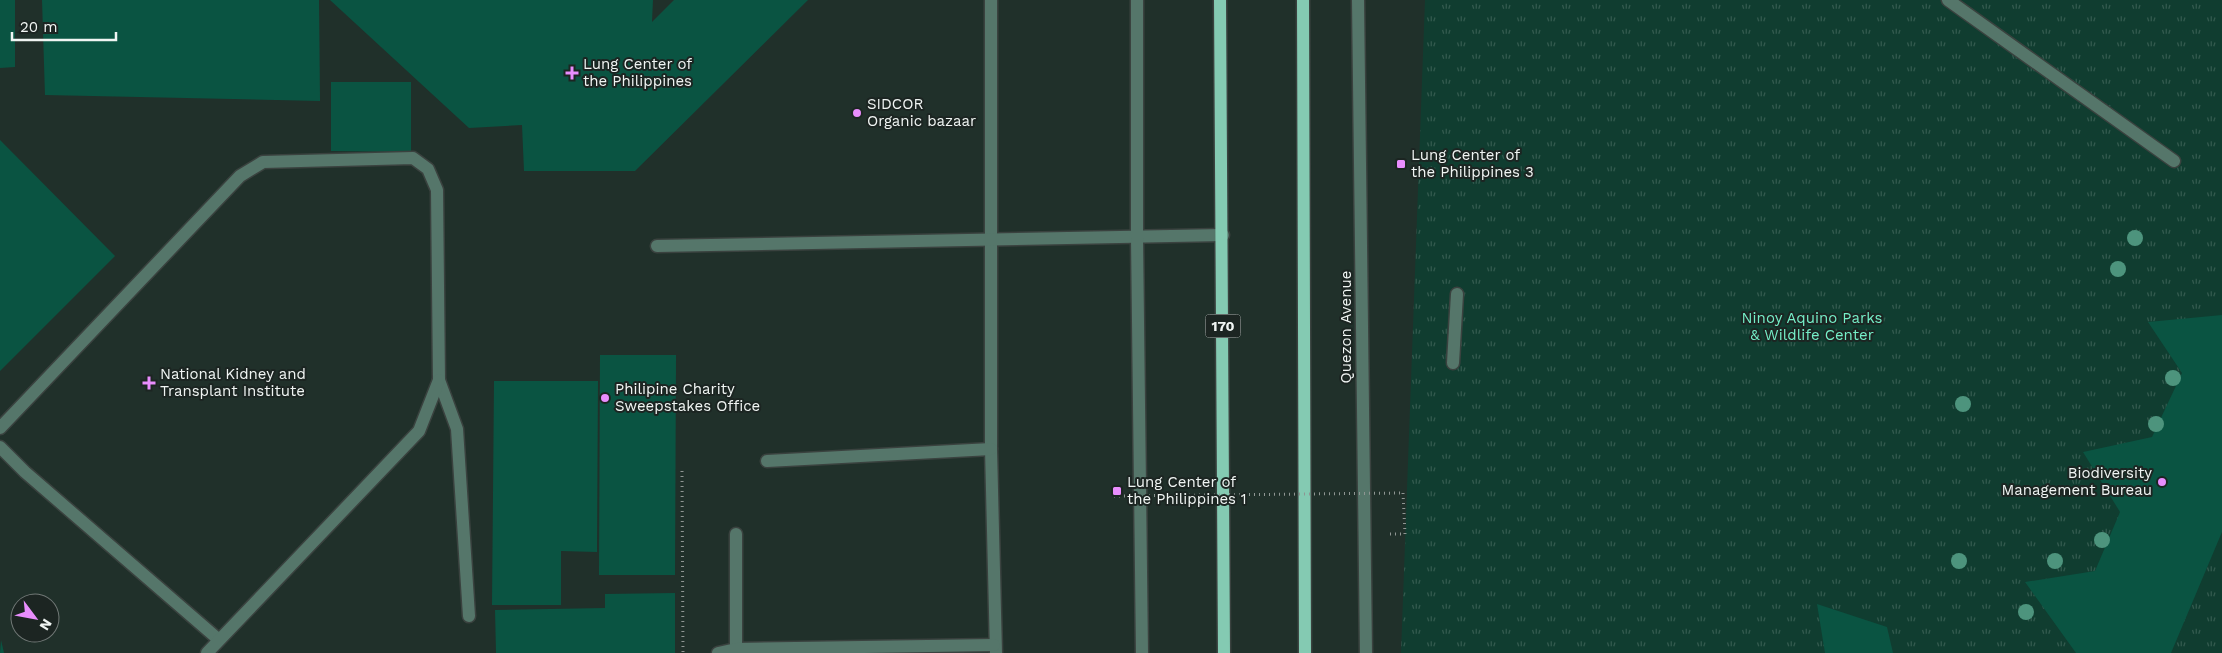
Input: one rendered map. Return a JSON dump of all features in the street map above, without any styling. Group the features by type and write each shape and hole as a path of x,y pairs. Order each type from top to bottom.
{"main road":[{"name":"170","path":"1220,0 1223,235 1224,653"},
{"path":"1302,0 1305,653"}],"street":[{"path":"718,653 736,649 995,649 991,449 991,0"},
{"path":"1137,0 1137,238 1142,653"},
{"name":"Quezon Avenue","path":"1358,0 1366,653"},
{"path":"1948,0 2174,161"},
{"path":"0,428 240,176 263,162 413,158 428,170 437,190 439,380 457,429 469,616"},
{"path":"657,246 1223,235"},
{"path":"1453,363 1457,294"},
{"path":"207,653 218,639 419,431 439,380"},
{"path":"0,447 25,472 218,639"},
{"path":"767,461 991,449"},
{"path":"736,534 736,649"}],"path":[{"path":"682,471 684,653"},
{"path":"1114,496 1403,493 1404,534 1390,534"}],"shaded area":[{"path":"0,0 2222,0 2222,653 0,653"}],"green space":[{"name":"Ninoy Aquino Parks & Wildlife Center","path":"1425,0 2222,0 2222,653 1401,653"}],"building":[{"path":"0,0 15,0 15,67 0,68"},
{"path":"42,0 319,0 320,101 45,95"},
{"name":"Lung Center of the Philippines","path":"330,0 653,0 652,22 674,0 808,0 635,171 524,171 522,125 469,128"},
{"path":"331,82 411,82 411,152 331,151"},
{"path":"0,140 115,256 0,371"},
{"name":"Biodiversity Management Bureau","path":"2222,315 2222,532 2171,653 2076,653 2025,582 2095,571 2120,512 2083,452 2152,437 2182,373 2148,322"},
{"path":"600,355 676,355 675,575 599,575"},
{"path":"494,381 598,381 597,552 561,551 561,605 492,605"},
{"path":"675,593 675,653 496,653 495,610 605,608 605,594"},
{"path":"1817,604 1887,627 1893,653 1825,653"},
{"path":"1,640 4,653 0,653"}],"place":[{"name":"Lung Center of the Philippines","path":"572,73"},
{"name":"SIDCOR Organic bazaar","path":"857,113"},
{"name":"Lung Center of the Philippines 3","path":"1401,164"},
{"name":"National Kidney and Transplant Institute","path":"149,383"},
{"name":"Philipine Charity Sweepstakes Office","path":"605,398"},
{"name":"Biodiversity Management Bureau","path":"2162,482"},
{"name":"Lung Center of the Philippines 1","path":"1117,491"}]}
